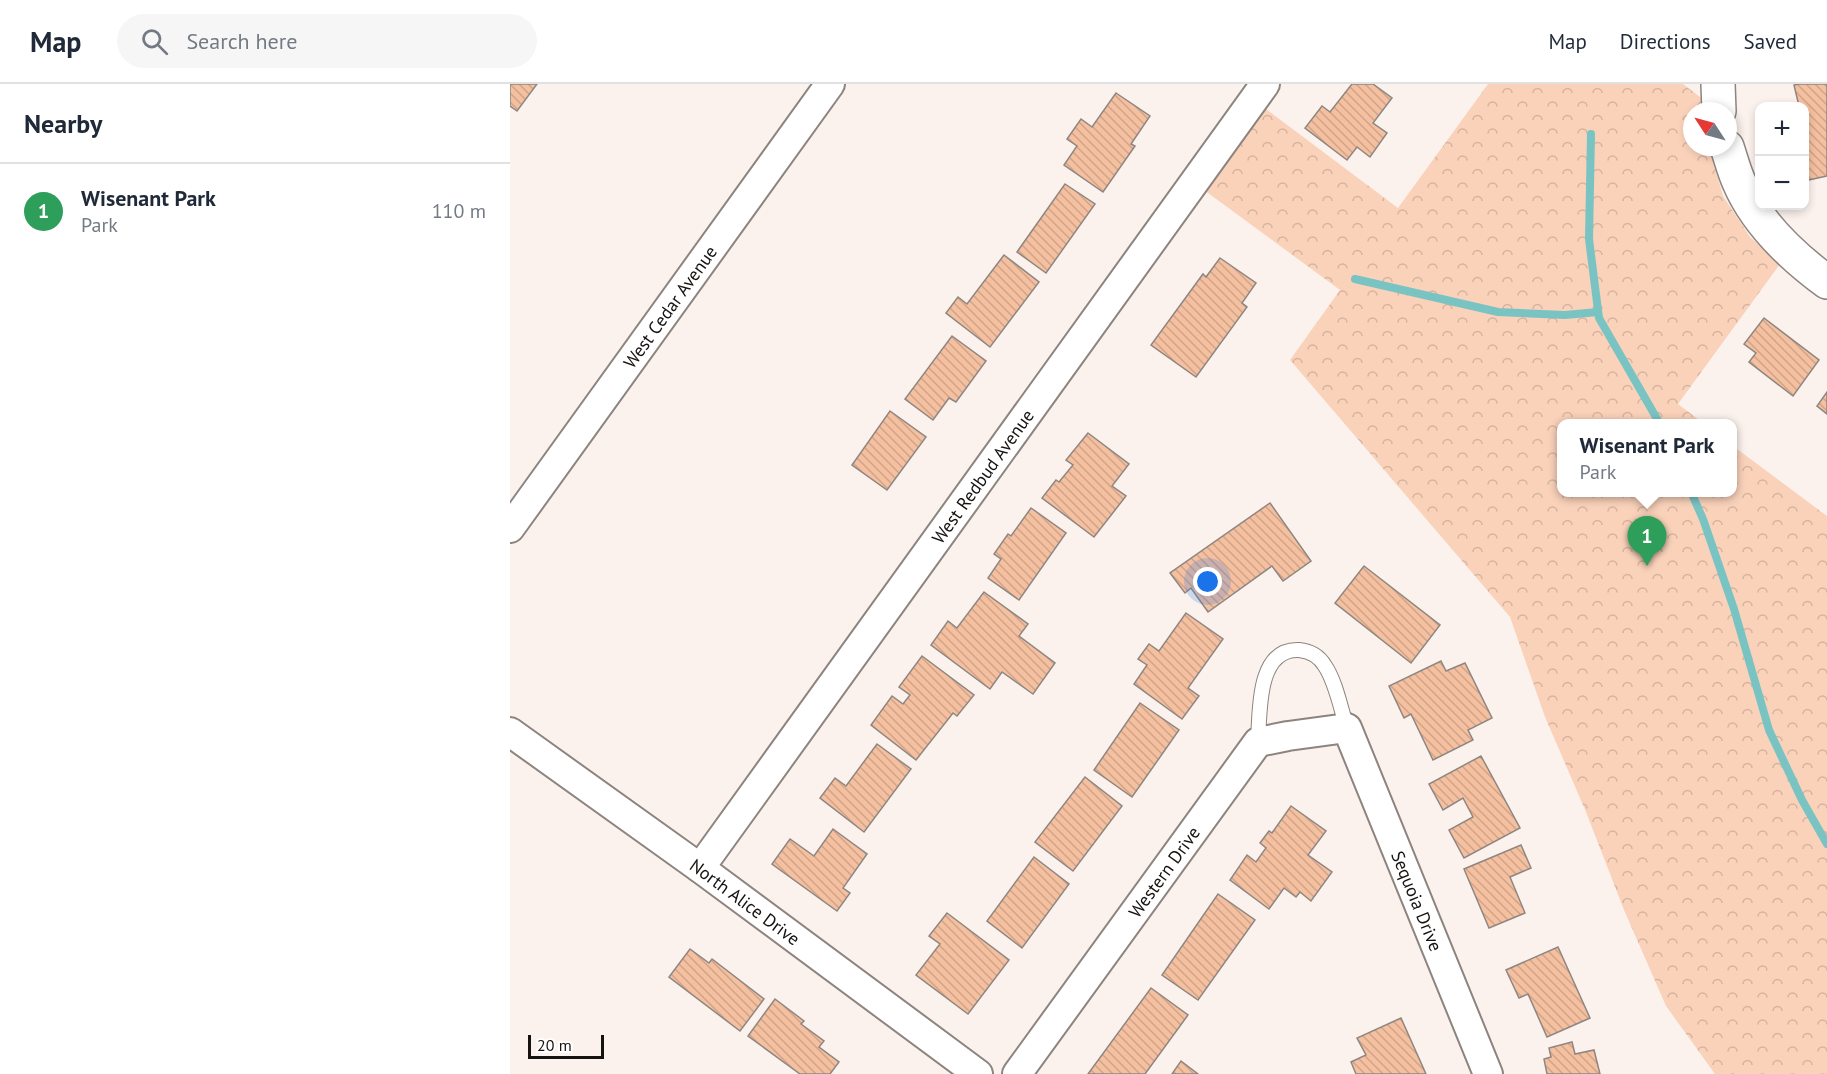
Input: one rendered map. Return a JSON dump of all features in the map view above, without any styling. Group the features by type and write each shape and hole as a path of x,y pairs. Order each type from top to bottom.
{"street":[{"name":"West Cedar Avenue","path":"510,528 830,84"},
{"path":"1718,84 1719,102"},
{"name":"West Redbud Avenue","path":"700,868 1253,88"},
{"path":"1730,156 1740,184 1766,226 1806,267 1827,282"},
{"path":"1258,742 1347,728"},
{"name":"Sequoia Drive","path":"1347,728 1488,1074"},
{"name":"North Alice Drive","path":"510,732 700,868 978,1074"},
{"name":"Western Drive","path":"1017,1074 1258,742"}],"lane":[{"path":"1258,742 1265,675 1271,663 1282,654 1296,650 1319,657 1327,669 1347,728"}],"green space":[{"path":"1488,84 1683,84 1704,100 1704,102 1683,102 1683,156 1712,156 1723,196 1750,237 1780,264 1678,404 1698,419 1557,419 1557,497 1737,497 1737,449 1827,516 1827,1074 1715,1074 1666,1006 1545,717 1510,617 1290,360 1340,290 1204,190 1266,109 1398,208"}],"building":[{"path":"510,84 537,84 517,111 510,106"},
{"path":"1352,84 1373,84 1392,98 1373,123 1387,133 1370,157 1357,147 1347,160 1305,128 1322,106 1330,112"},
{"path":"1827,84 1827,176 1809,180 1809,102 1798,102 1794,85"},
{"path":"1116,93 1150,116 1131,144 1135,146 1103,192 1064,165 1077,146 1067,139 1081,119 1092,127"},
{"path":"1065,184 1095,204 1046,273 1017,252"},
{"path":"1004,255 1039,282 990,347 946,313 958,297 967,304"},
{"path":"1220,258 1256,283 1242,303 1247,307 1196,377 1151,345 1203,274 1206,277"},
{"path":"1764,318 1819,360 1793,396 1749,362 1756,353 1744,344"},
{"path":"952,336 986,361 956,402 949,398 933,420 905,399"},
{"path":"1827,392 1827,414 1817,406"},
{"path":"890,411 926,437 887,490 852,465"},
{"path":"1088,433 1129,464 1112,486 1126,496 1094,537 1042,498 1056,480 1059,482 1073,465 1066,460"},
{"path":"1270,503 1311,561 1283,581 1272,566 1208,612 1191,588 1185,593 1170,573"},
{"path":"1031,508 1066,533 1019,600 988,578 1001,559 994,554 1008,534 1011,536"},
{"path":"1364,566 1440,625 1411,663 1335,603"},
{"path":"984,592 1028,624 1019,636 1055,663 1033,694 1002,672 990,689 931,645 948,621 957,628"},
{"path":"1186,613 1223,639 1188,688 1199,696 1182,719 1134,684 1147,665 1138,659 1149,644 1159,651"},
{"path":"922,656 974,695 957,716 953,713 916,760 871,725 892,696 903,704 910,695 899,687"},
{"path":"1441,661 1446,671 1465,663 1492,718 1468,730 1473,740 1433,760 1411,714 1404,718 1389,686"},
{"path":"1140,703 1179,730 1132,797 1094,770"},
{"path":"877,744 911,769 864,832 820,798 835,778 846,786"},
{"path":"1481,756 1520,828 1464,858 1449,830 1473,817 1463,798 1443,810 1429,784"},
{"path":"1085,777 1122,806 1073,871 1035,842"},
{"path":"1291,806 1326,831 1308,855 1332,872 1311,901 1300,892 1296,897 1284,888 1269,909 1230,880 1247,855 1256,862 1266,848 1260,843 1269,831 1272,833"},
{"path":"833,829 867,854 843,888 850,893 837,911 772,864 790,839 814,856"},
{"path":"1521,845 1531,868 1510,877 1525,913 1489,928 1464,869"},
{"path":"1034,857 1069,884 1022,948 987,921"},
{"path":"1218,894 1255,920 1198,1000 1162,975"},
{"path":"947,913 1009,960 968,1014 916,975 940,944 929,936"},
{"path":"1558,947 1590,1018 1547,1037 1528,994 1519,998 1506,970"},
{"path":"690,949 709,963 712,959 764,999 740,1031 669,977"},
{"path":"1151,988 1188,1015 1145,1074 1088,1074"},
{"path":"775,999 804,1021 801,1024 824,1041 819,1047 839,1062 830,1074 800,1074 748,1036"},
{"path":"1401,1018 1426,1074 1356,1074 1351,1062 1366,1055 1357,1038"},
{"path":"1572,1042 1575,1054 1594,1050 1600,1074 1547,1074 1544,1059 1551,1057 1549,1048"},
{"path":"1181,1061 1198,1074 1172,1074"}],"waterway":[{"path":"1591,134 1589,239 1599,318 1657,419"},
{"path":"1355,279 1498,312 1565,315 1598,312"},
{"path":"1693,497 1734,609 1769,730 1802,800 1827,844"}],"place":[{"name":"Wisenant Park","path":"1647,566"}]}
